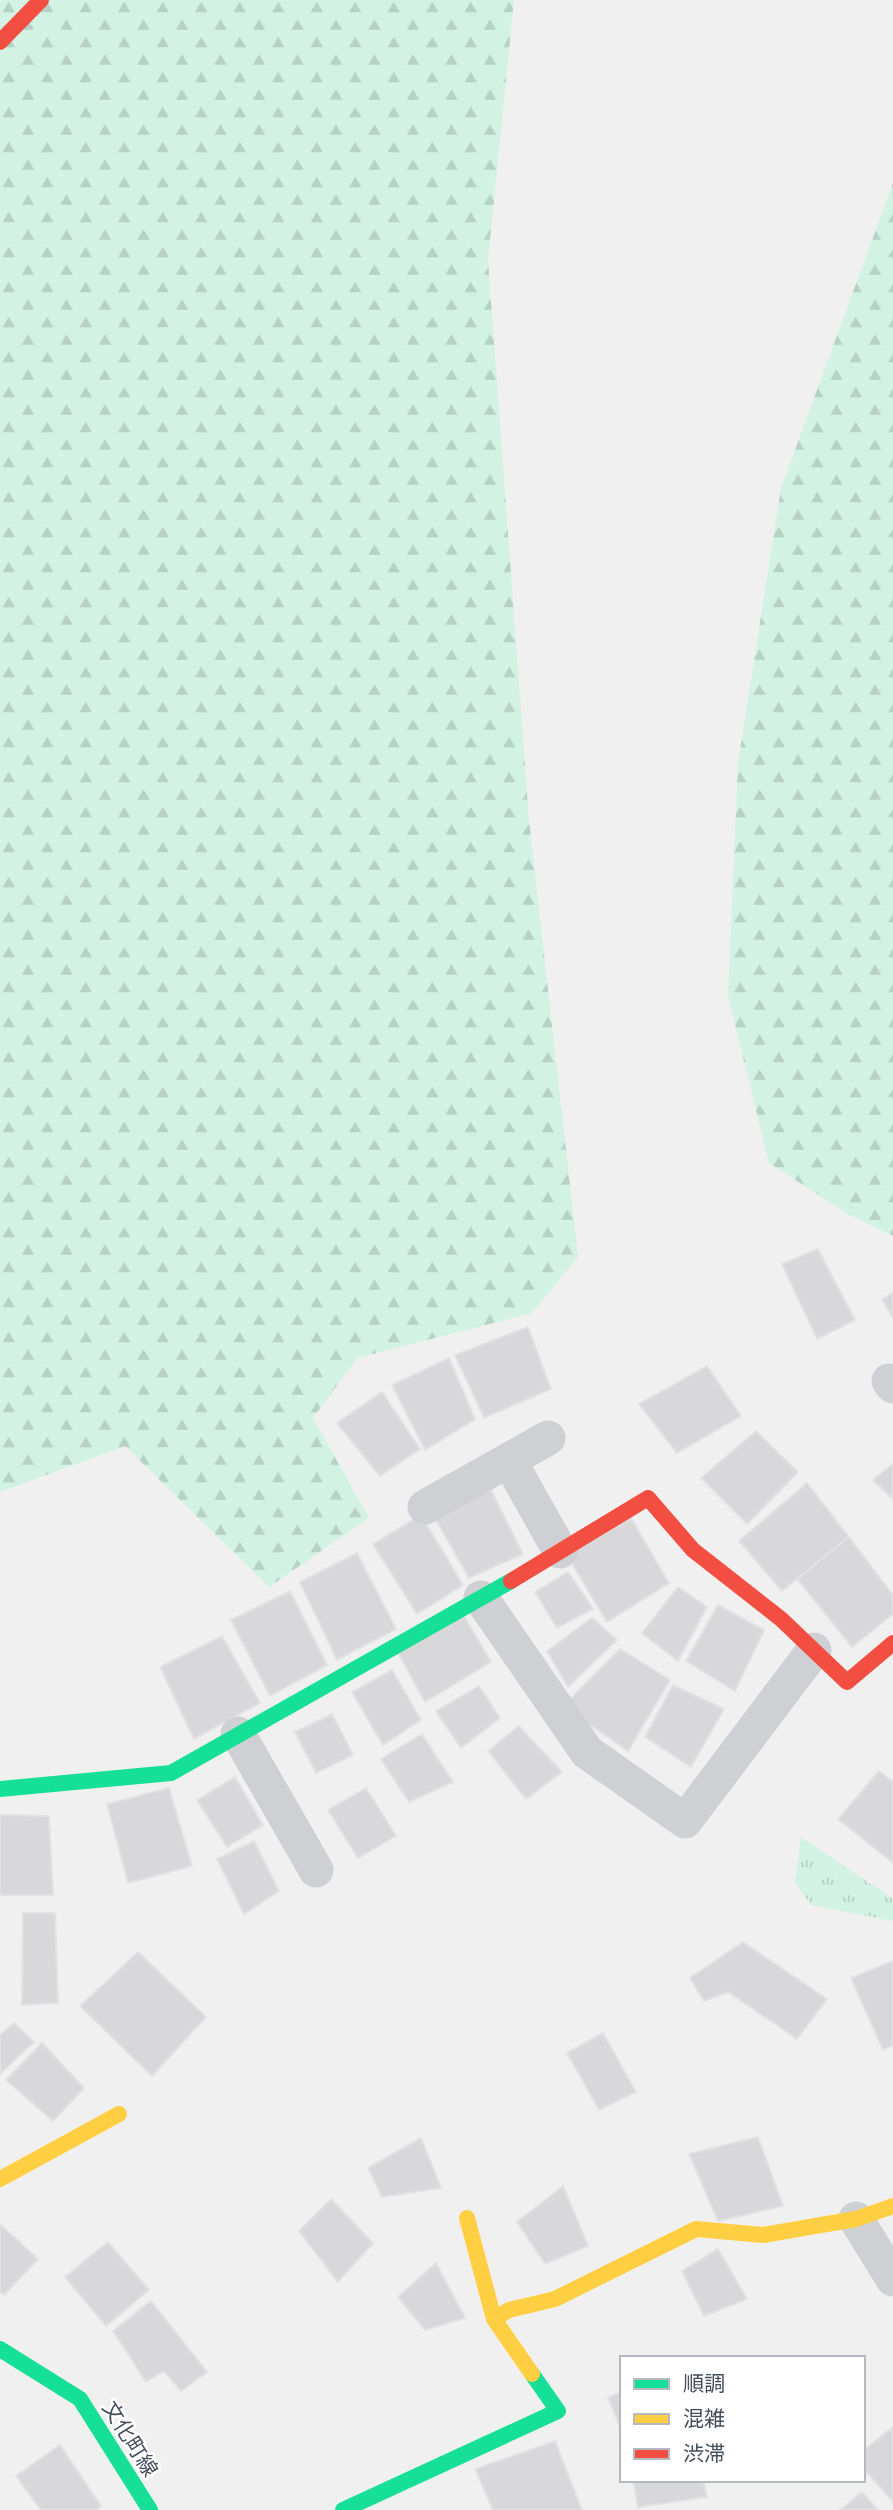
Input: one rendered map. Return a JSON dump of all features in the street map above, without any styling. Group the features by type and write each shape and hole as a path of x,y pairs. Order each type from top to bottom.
{"street":[{"path":"0,42 41,0"},
{"path":"425,1507 548,1438"},
{"path":"509,1460 560,1551"},
{"path":"0,1789 171,1773 481,1598 648,1498 693,1550 781,1619 847,1682 893,1643"},
{"path":"481,1598 587,1752 685,1821 814,1650"},
{"path":"238,1734 316,1870"},
{"path":"0,2179 119,2114"},
{"path":"494,2319 509,2310 555,2299 695,2229 763,2235 856,2219 893,2206"},
{"path":"343,2510 558,2411 494,2319 467,2218"},
{"path":"856,2219 893,2279"},
{"name":"文化町線","path":"0,2349 80,2399 150,2510"}],"green space":[{"path":"0,0 514,0 488,260 529,820 578,1257 532,1313 357,1358 313,1418 369,1518 269,1587 125,1446 0,1492"},
{"path":"893,183 893,1236 848,1214 769,1163 728,996 738,763 781,488"},
{"path":"801,1837 893,1899 893,1921 811,1905 795,1882"}],"building":[{"path":"818,1249 855,1320 817,1339 782,1264"},
{"path":"893,1293 893,1318 882,1299"},
{"path":"528,1327 551,1389 484,1418 455,1355"},
{"path":"449,1358 475,1419 425,1450 392,1385"},
{"path":"707,1366 741,1416 677,1453 639,1404"},
{"path":"382,1392 420,1449 380,1476 337,1423"},
{"path":"756,1431 798,1472 747,1524 701,1478"},
{"path":"893,1464 893,1499 873,1480"},
{"path":"487,1482 523,1554 469,1578 432,1513"},
{"path":"807,1483 849,1537 782,1591 739,1541"},
{"path":"421,1515 463,1585 417,1614 373,1544"},
{"path":"631,1518 669,1583 607,1622 567,1555"},
{"path":"849,1537 893,1595 893,1614 852,1647 797,1579"},
{"path":"357,1553 396,1629 337,1660 300,1582"},
{"path":"568,1572 593,1609 557,1628 535,1592"},
{"path":"678,1587 707,1607 678,1661 642,1633"},
{"path":"290,1591 327,1665 270,1696 231,1620"},
{"path":"718,1605 764,1630 735,1691 686,1661"},
{"path":"464,1616 491,1662 425,1702 396,1649"},
{"path":"592,1618 617,1640 568,1687 547,1651"},
{"path":"222,1636 260,1703 194,1739 160,1667"},
{"path":"620,1649 670,1680 628,1751 563,1706"},
{"path":"392,1670 421,1720 383,1745 352,1692"},
{"path":"673,1685 724,1709 691,1767 645,1737"},
{"path":"479,1686 500,1718 461,1748 436,1711"},
{"path":"332,1714 353,1755 316,1773 295,1732"},
{"path":"519,1726 562,1772 526,1799 488,1751"},
{"path":"422,1734 453,1782 409,1802 381,1759"},
{"path":"879,1771 893,1782 893,1863 838,1819"},
{"path":"235,1777 263,1825 227,1847 197,1800"},
{"path":"169,1788 192,1866 128,1883 107,1804"},
{"path":"366,1788 396,1836 358,1858 328,1810"},
{"path":"0,1815 49,1816 53,1895 0,1895"},
{"path":"254,1841 279,1891 244,1914 217,1859"},
{"path":"23,1913 55,1913 58,2003 22,2005"},
{"path":"743,1942 827,1999 797,2039 728,1992 704,2001 690,1978"},
{"path":"138,1952 206,2017 152,2076 80,2006"},
{"path":"893,1961 893,2045 883,2050 851,1978"},
{"path":"14,2023 34,2042 0,2074 0,2035"},
{"path":"603,2033 636,2092 599,2110 567,2053"},
{"path":"42,2043 84,2088 53,2121 6,2080"},
{"path":"758,2137 783,2206 718,2221 689,2154"},
{"path":"421,2138 441,2188 382,2197 368,2168"},
{"path":"563,2186 588,2246 545,2264 517,2222"},
{"path":"331,2199 373,2243 338,2282 299,2231"},
{"path":"0,2224 38,2259 4,2295 0,2292"},
{"path":"108,2242 149,2290 106,2326 65,2277"},
{"path":"718,2249 747,2299 704,2316 682,2271"},
{"path":"436,2263 465,2318 425,2330 398,2297"},
{"path":"151,2301 207,2372 181,2391 164,2371 146,2382 113,2331"},
{"path":"620,2393 620,2427 608,2397"},
{"path":"893,2427 893,2502 865,2470 865,2449"},
{"path":"555,2441 582,2510 493,2510 475,2469"},
{"path":"60,2445 101,2506 96,2510 41,2510 16,2476"},
{"path":"633,2482 703,2482 707,2497 638,2507"},
{"path":"862,2492 878,2510 840,2510"}],"traffic: fast":[{"path":"0,1789 171,1773 511,1581"},
{"path":"0,2349 80,2399 150,2510"},
{"path":"343,2510 558,2411 532,2374"}],"traffic: slow":[{"path":"0,2179 119,2114"},
{"path":"494,2319 509,2310 555,2299 696,2229 763,2235 856,2219 893,2206"},
{"path":"467,2218 494,2319 532,2374"}],"traffic: jam":[{"path":"0,42 41,0"},
{"path":"511,1581 648,1498 693,1550 781,1619 847,1682 893,1643"}]}
